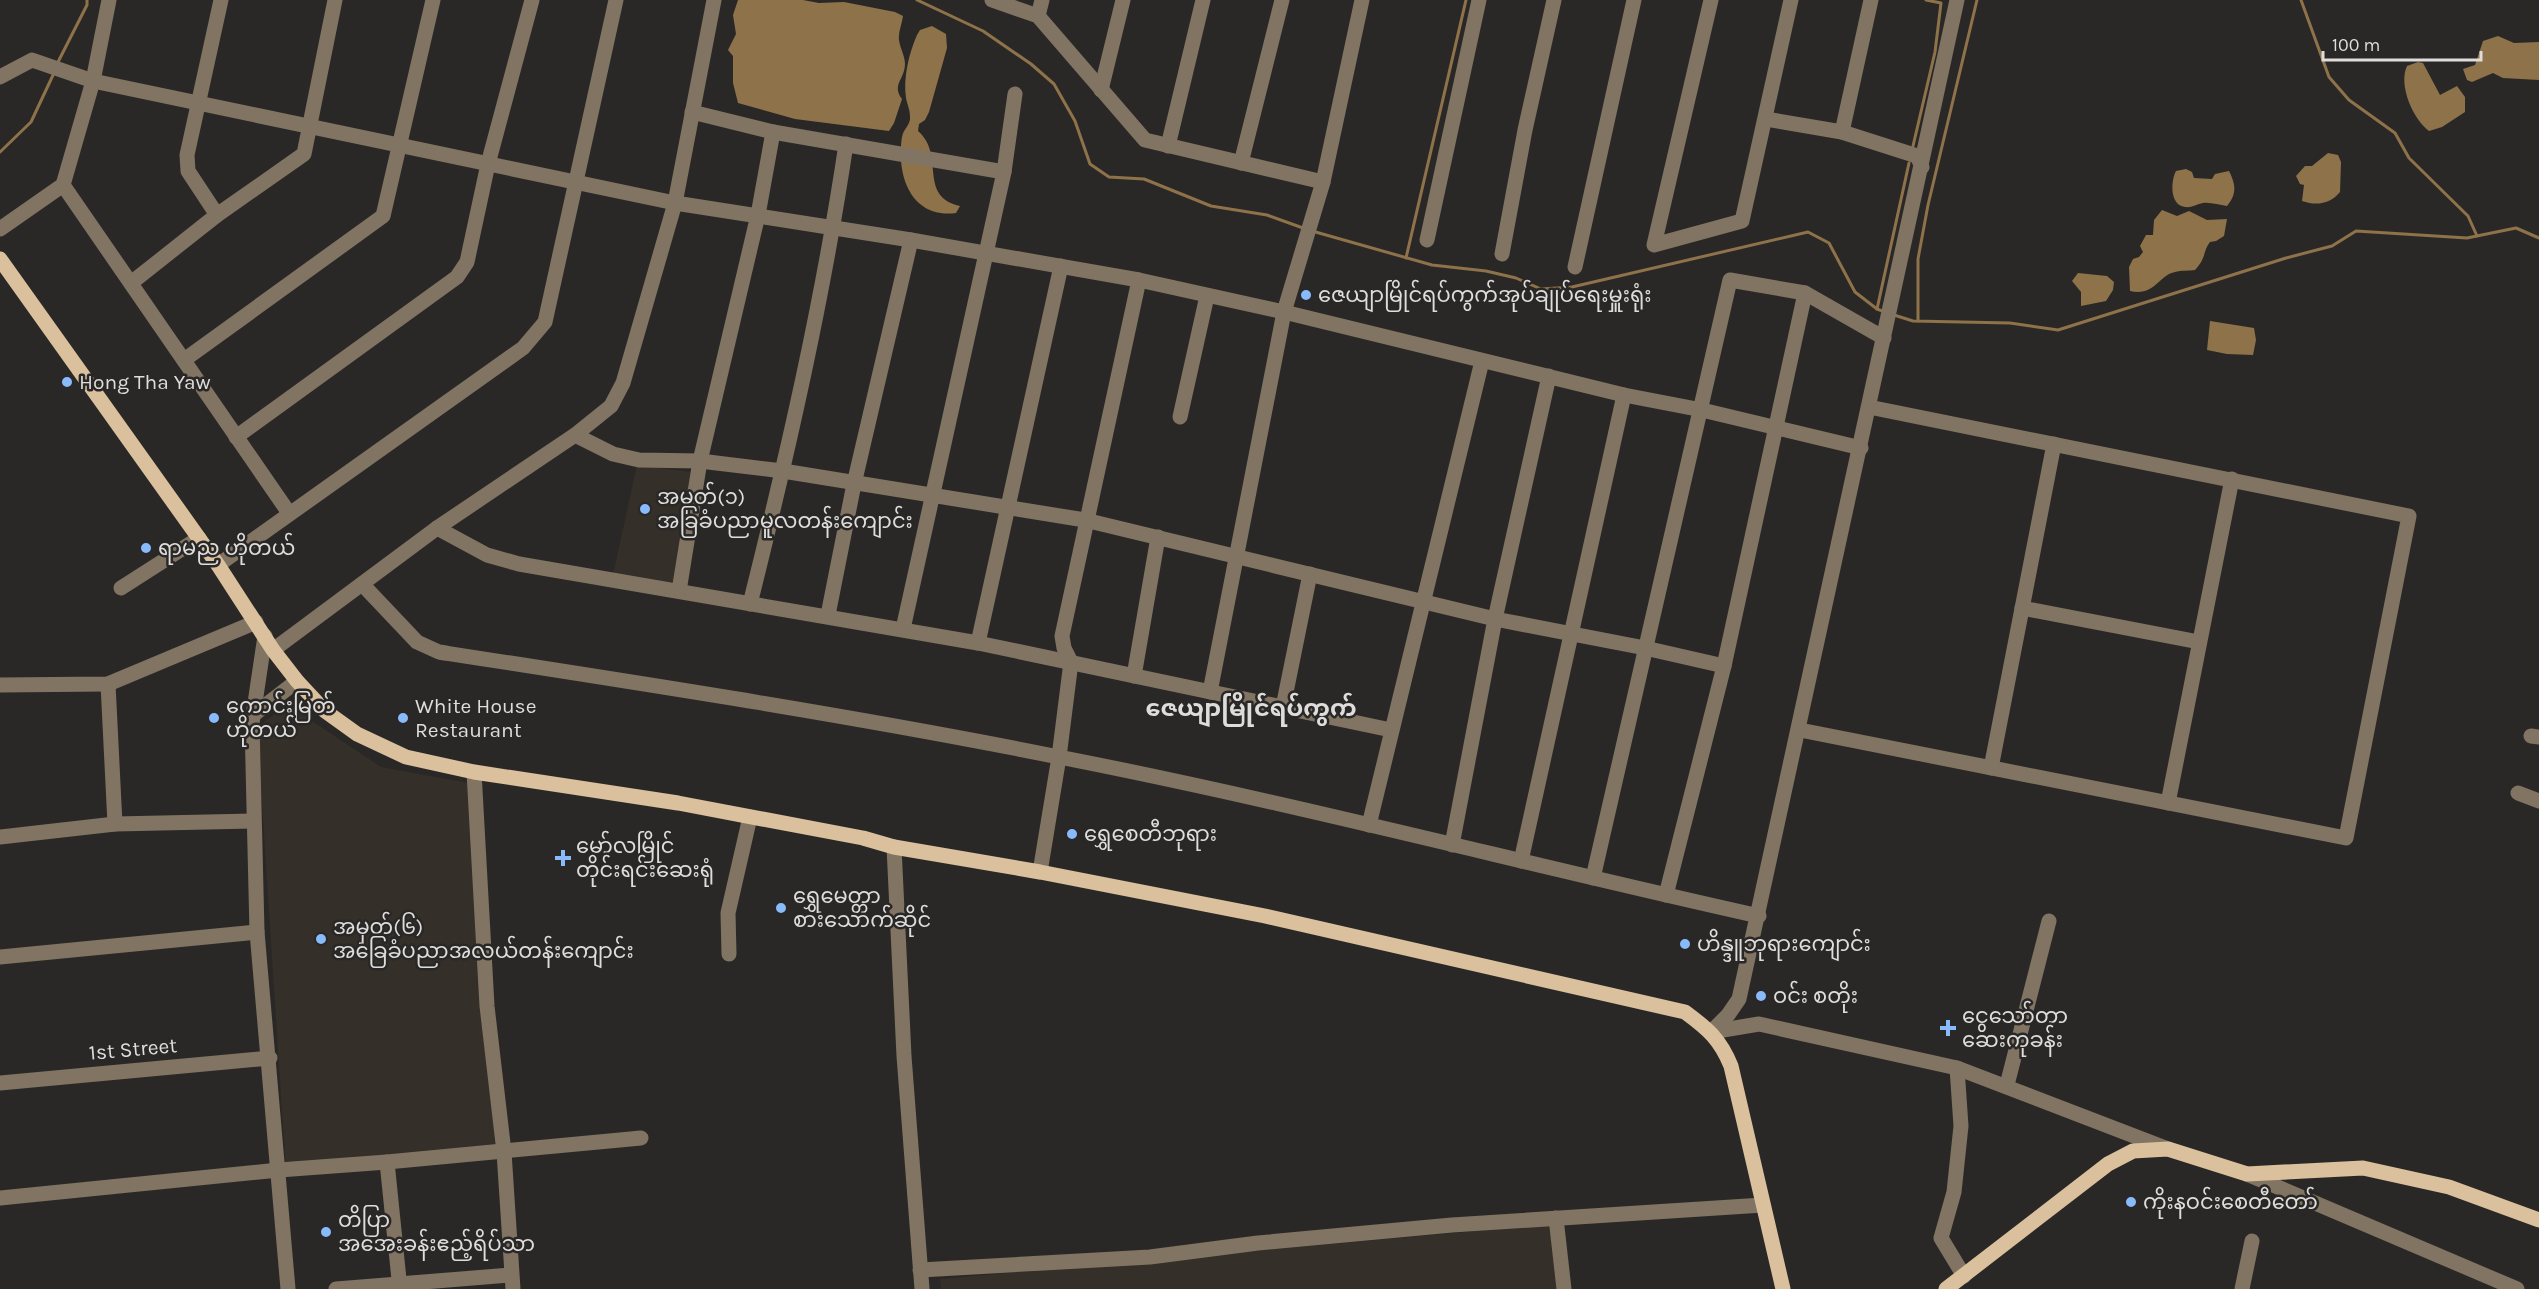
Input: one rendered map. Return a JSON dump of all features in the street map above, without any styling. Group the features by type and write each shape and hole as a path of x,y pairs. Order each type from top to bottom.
{"main road":[{"path":"0,259 218,565 273,650 297,681 325,711 357,734 406,757 474,772 678,803 864,838 894,847 1040,872 1265,916 1685,1012 1711,1032 1724,1048 1731,1066 1783,1289"},
{"path":"1946,1289 2108,1164 2133,1151 2168,1149 2247,1174 2363,1168 2449,1187 2539,1220"}],"street":[{"path":"0,229 63,185 93,81 109,0"},
{"path":"218,215 188,171 187,155 221,0"},
{"path":"131,283 218,215 304,154 336,0"},
{"path":"184,360 383,216 433,0"},
{"path":"237,437 457,278 467,262 488,164 532,0"},
{"path":"218,565 523,348 545,322 616,0"},
{"path":"273,650 438,528 575,435 610,406 623,383 675,203 714,0"},
{"path":"992,0 1038,16 1144,140 1323,182"},
{"path":"1038,16 1042,0"},
{"path":"1101,90 1123,0"},
{"path":"1168,146 1203,0"},
{"path":"1241,163 1281,0"},
{"path":"1210,692 1284,312 1323,182 1362,0"},
{"path":"1427,240 1479,0"},
{"path":"1502,254 1525,130 1554,0"},
{"path":"1575,267 1634,0"},
{"path":"1711,0 1654,245 1742,221 1791,0"},
{"path":"1842,132 1871,0"},
{"path":"1711,1032 1728,1015 1739,999 1759,916 1957,0"},
{"path":"0,77 32,60 93,81 675,203 911,240 1139,280 1284,312 1624,395 1702,410 1861,447"},
{"path":"903,629 1004,172 1015,94"},
{"path":"692,111 773,132 1004,172"},
{"path":"1766,119 1842,132 1917,156 1922,167"},
{"path":"679,591 700,461 758,215 773,132"},
{"path":"750,604 783,471 833,229 846,144"},
{"path":"63,185 289,513"},
{"path":"828,615 854,484 911,240"},
{"path":"978,643 1061,266"},
{"path":"1040,872 1059,757 1071,662 1064,648 1062,636 1085,520 1139,280"},
{"path":"1593,878 1730,280 1805,294 1885,333"},
{"path":"1666,895 1724,666 1805,294"},
{"path":"1180,417 1207,296"},
{"path":"1369,825 1482,361"},
{"path":"1452,845 1495,619 1549,376"},
{"path":"1521,861 1624,395"},
{"path":"1800,730 2346,838 2409,516 1869,406"},
{"path":"575,435 613,454 639,460 700,461 783,471 1085,520 1495,619 1724,666"},
{"path":"1991,768 2054,444"},
{"path":"2168,803 2232,479"},
{"path":"438,528 487,555 519,564 750,604 828,615 978,643 1391,730"},
{"path":"1134,676 1158,537"},
{"path":"121,588 199,538"},
{"path":"1283,707 1310,574"},
{"path":"362,584 417,642 439,652 652,685 1059,757 1369,825 1759,916"},
{"path":"2022,608 2199,642"},
{"path":"0,685 108,684 256,622"},
{"path":"265,636 253,715 253,821 257,932 270,1058 288,1289"},
{"path":"253,715 297,681"},
{"path":"108,684 115,824"},
{"path":"336,1289 512,1282 504,1152 487,1006 474,772"},
{"path":"2518,793 2539,801"},
{"path":"729,954 728,913 750,817"},
{"path":"0,837 115,824 253,821"},
{"path":"894,847 904,1056 922,1289"},
{"path":"2007,1085 2049,921"},
{"path":"0,957 257,932"},
{"path":"1711,1032 1759,1024 1957,1068 2007,1085 2168,1149"},
{"name":"1st Street","path":"0,1083 270,1058"},
{"path":"1957,1068 1961,1126 1954,1192 1941,1238 1964,1276"},
{"path":"0,1198 279,1170 504,1152 640,1138"},
{"path":"387,1162 400,1286"},
{"path":"2247,1174 2517,1289"},
{"path":"920,1270 1150,1257 1258,1243 1556,1218 1763,1205"},
{"path":"1556,1218 1564,1289"},
{"path":"2242,1289 2252,1241"}],"shaded area":[{"path":"738,0 844,2 895,12 903,16 899,37 905,64 898,86 902,99 889,131 795,119 738,103 733,83 733,56 728,50 736,34 733,15"},
{"path":"932,26 946,34 947,48 929,112 925,120 919,124 918,131 930,151 935,184 939,193 947,201 960,206 956,213 941,213 928,209 918,202 910,192 902,166 902,137 910,119 905,90 907,66 920,30"},
{"path":"2498,36 2514,43 2539,42 2539,80 2503,78 2493,73 2472,82 2467,80 2463,69 2475,65 2483,41"},
{"path":"2418,62 2423,63 2440,95 2457,86 2465,97 2465,112 2442,127 2429,131 2413,110 2404,82 2407,66"},
{"path":"2328,153 2338,155 2341,162 2340,192 2323,203 2302,201 2304,185 2300,184 2296,176 2305,166 2312,166"},
{"path":"2186,169 2192,172 2194,178 2212,179 2215,174 2229,171 2234,189 2233,197 2227,206 2206,203 2187,207 2176,202 2173,180 2176,171"},
{"path":"2162,210 2177,216 2189,211 2207,220 2227,219 2224,236 2210,242 2195,270 2169,274 2145,291 2130,291 2129,267 2133,259 2139,257 2143,252 2140,246 2146,235 2153,235 2154,220"},
{"path":"2078,273 2107,276 2114,282 2113,290 2106,301 2081,306 2081,292 2072,281"},
{"path":"2210,321 2254,328 2256,340 2253,355 2227,354 2207,350"},
{"path":"637,465 691,472 675,586 613,575"},
{"path":"293,701 309,719 381,767 469,783 498,1149 286,1172 257,727"},
{"path":"1553,1224 1560,1289 941,1289 940,1279"}],"waterway":[{"path":"57,64 87,5 87,0"},
{"path":"917,0 983,31 1031,64 1054,84 1075,121 1090,164 1109,177 1144,179 1211,206 1267,215 1303,228"},
{"path":"1406,258 1466,0"},
{"path":"1913,146 1935,52 1941,3 1926,0"},
{"path":"1918,321 1918,259 1928,205 1977,0"},
{"path":"2301,0 2329,77 2349,100 2395,133 2409,158 2468,216 2477,236"},
{"path":"0,152 31,122 54,73"},
{"path":"1877,309 1909,163"},
{"path":"1894,315 1913,321 2010,323 2058,330 2286,258 2332,246 2356,231 2467,238 2516,228 2539,238"},
{"path":"1312,231 1432,265 1486,271 1516,278 1541,289 1572,287 1808,232 1829,243 1855,292 1877,309 1885,312"}],"place":[{"name":"ဇေယျာမြိုင်ရပ်ကွက်အုပ်ချုပ်ရေးမှူးရုံး","path":"1306,295"},
{"name":"Hong Tha Yaw","path":"67,382"},
{"name":"အမှတ်(၁) အခြခံပညာမူလတန်းကျောင်း","path":"645,509"},
{"name":"ရာမည ဟိုတယ်","path":"146,548"},
{"name":"ကောင်းမြတ် ဟိုတယ်","path":"214,718"},
{"name":"White House Restaurant","path":"403,718"},
{"name":"ရွှေစေတီဘုရား","path":"1072,834"},
{"name":"မော်လမြိုင် တိုင်းရင်းဆေးရုံ","path":"563,858"},
{"name":"ရွှေမေတ္တာ စားသောက်ဆိုင်","path":"781,908"},
{"name":"အမှတ်(၆) အခြေခံပညာအလယ်တန်းကျောင်း","path":"321,939"},
{"name":"ဟိန္ဒူဘုရားကျောင်း","path":"1685,944"},
{"name":"ဝင်း စတိုး","path":"1761,996"},
{"name":"ငွေသော်တာ ဆေးကုခန်း","path":"1948,1028"},
{"name":"ကိုးနဝင်းစေတီတော်","path":"2131,1202"},
{"name":"တိပြာ အအေးခန်းဧည့်ရိပ်သာ","path":"326,1232"}],"district":[{"name":"ဇေယျာမြိုင်ရပ်ကွက်","path":"1251,708"}]}
